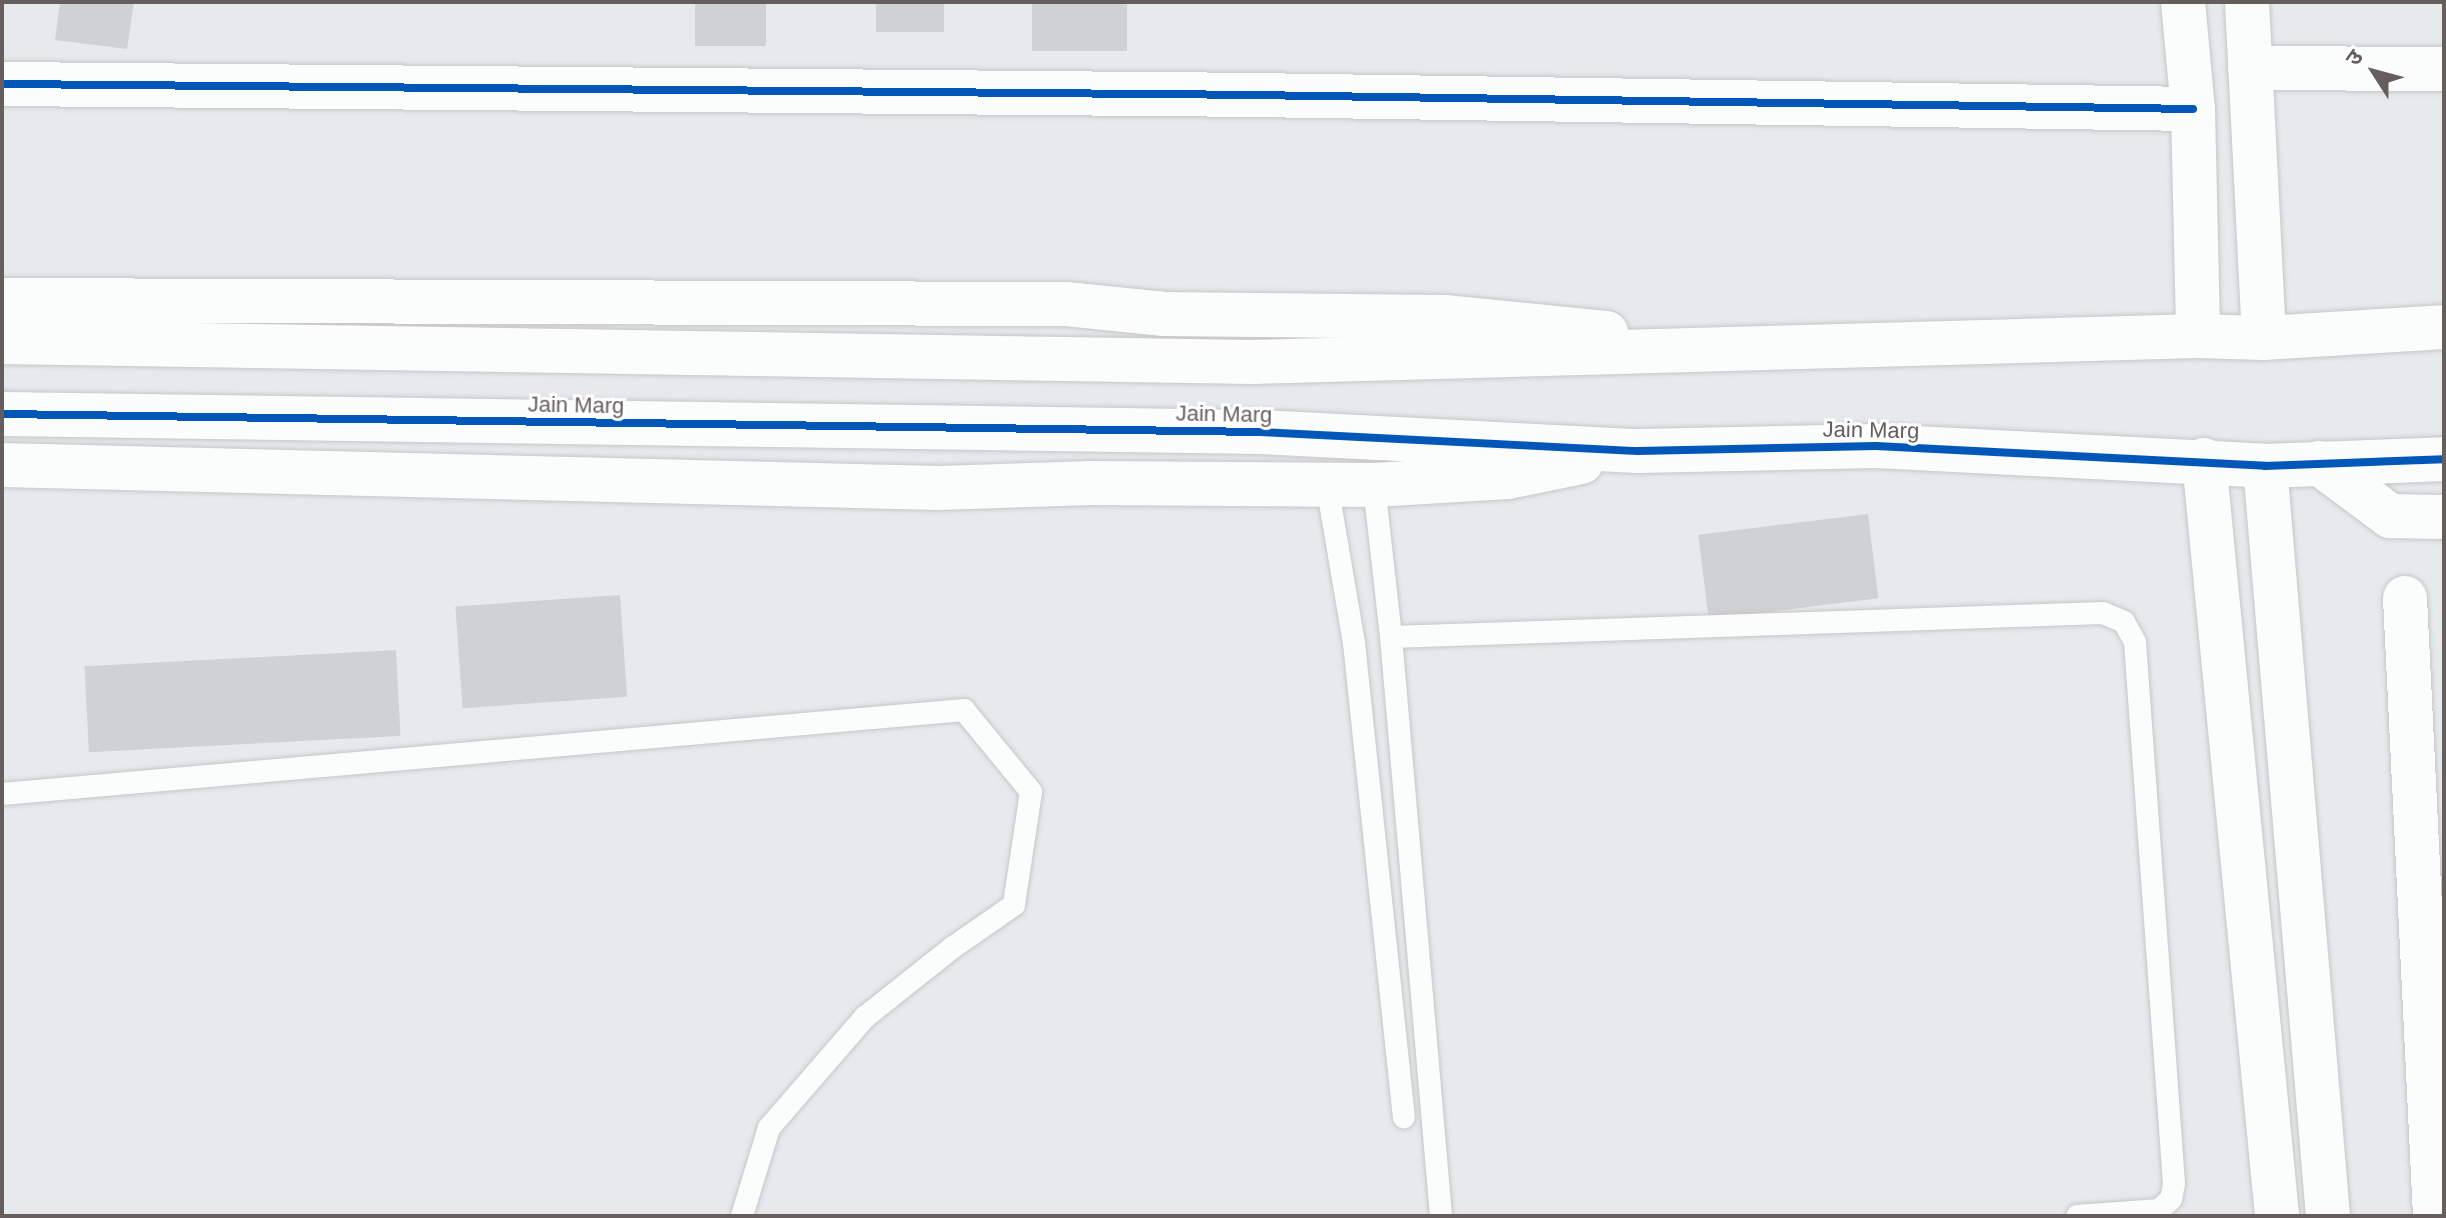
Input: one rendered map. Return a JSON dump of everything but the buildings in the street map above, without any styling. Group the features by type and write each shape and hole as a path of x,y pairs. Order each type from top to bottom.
{"street":[{"path":"2183,2 2193,109 2198,336"},
{"path":"2247,2 2264,338"},
{"path":"2250,68 2444,69"},
{"path":"2,84 1235,95 2193,109"},
{"path":"2,300 1066,304 1164,314 1459,318 1577,327 1709,352"},
{"path":"2,342 1252,362 1709,352 2198,336 2264,338 2444,327"},
{"name":"Jain Marg","path":"2,414 1260,432 1638,451 1876,446 2204,460 2265,466 2444,459"},
{"path":"2,465 938,488 1091,483 1374,485 1508,477 1638,451"},
{"path":"2204,460 2277,1216"},
{"path":"2319,463 2390,516 2444,517"},
{"path":"2265,466 2328,1216"},
{"path":"2405,598 2435,1216"}],"lane":[{"path":"1327,485 1354,643 1404,1117"},
{"path":"1374,485 1391,637 1441,1216"},
{"path":"1391,637 2103,613 2124,622 2135,642 2174,1184 2171,1199 2159,1210 2077,1216"},
{"path":"2,794 964,710 1031,792 1014,905 952,948 865,1017 769,1128 742,1216"}],"cycle path":[{"path":"2,84 1251,95 2193,109"},
{"path":"2,414 1260,432 1638,451 1876,446 2265,466 2444,459"}]}
